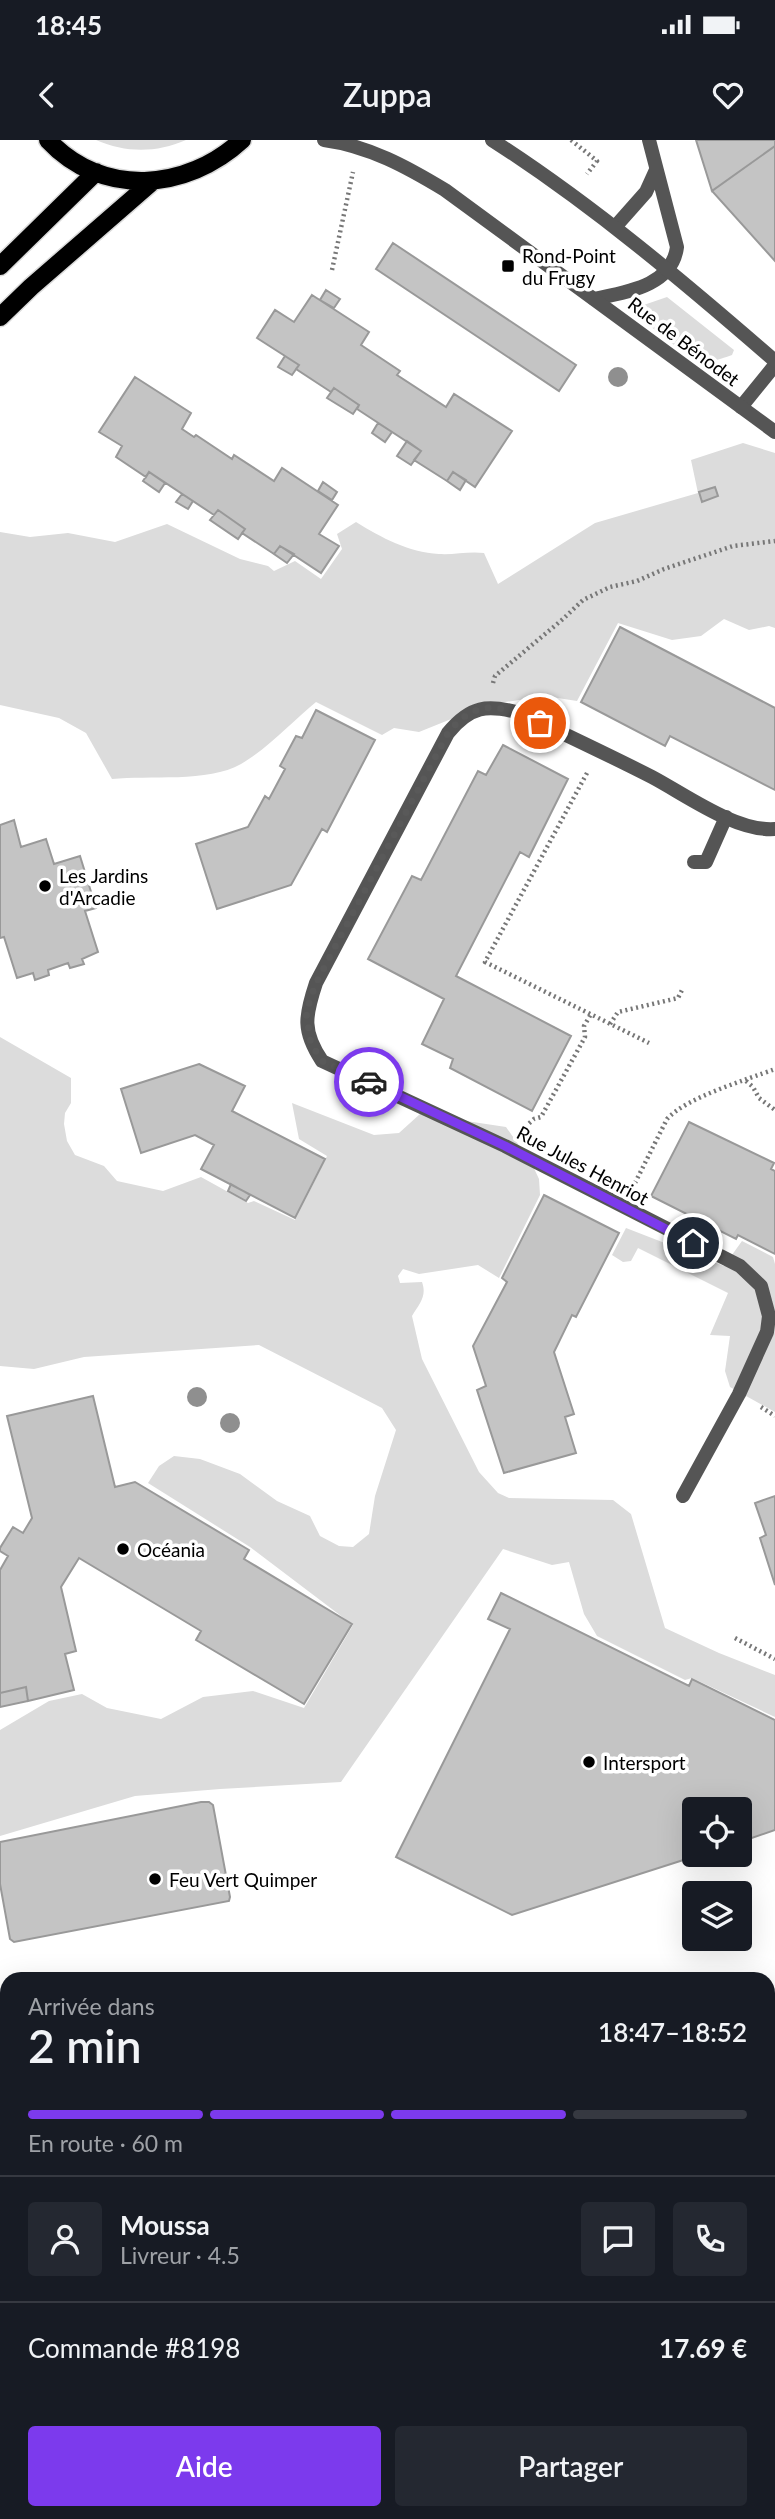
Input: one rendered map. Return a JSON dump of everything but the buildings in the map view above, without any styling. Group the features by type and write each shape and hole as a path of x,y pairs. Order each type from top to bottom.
{"main road":[{"path":"48,140 74,161 96,172 124,180 153,181 180,177 205,168 228,154 243,140"},
{"path":"0,266 96,172"},
{"path":"0,317 153,181"}],"street":[{"name":"Rue de Bénodet","path":"324,140 358,147 408,168 445,190 775,432"},
{"path":"492,140 571,194 668,269 775,363 741,407"},
{"path":"594,299 643,287 656,280 675,258 677,247 649,140"},
{"path":"615,228 646,192 656,170"},
{"path":"490,708 520,713 726,817 754,828 775,829"},
{"name":"Rue Jules Henriot","path":"490,708 473,710 448,733 316,983 306,1012 311,1044 322,1061 505,1146 740,1266 761,1286 768,1306 767,1332 739,1394 683,1496"},
{"path":"694,862 706,862 726,817"}],"path":[{"path":"571,140 597,161 571,194"},
{"path":"332,270 358,147"},
{"path":"490,708 495,676 564,620 583,600 610,587 637,581 706,554 733,546 775,541"},
{"path":"599,751 485,962 649,1043"},
{"path":"610,1024 618,1012 678,998 682,990"},
{"path":"505,1146 534,1119 541,1117 585,1037 584,1026 590,1014"},
{"path":"622,1208 667,1119 673,1113 775,1069"},
{"path":"745,1081 753,1087 759,1098 775,1110"},
{"path":"735,1638 775,1659"}],"shaded area":[{"path":"96,140 186,140 141,150"},
{"path":"667,297 734,350 732,355 711,360 696,358 679,349 639,317 635,308"},
{"path":"743,443 775,453 775,628 769,626 749,630 724,619 701,636 672,640 618,623 577,701 545,696 486,705 419,732 394,728 382,735 316,702 260,751 228,770 195,776 112,779 86,733 59,718 0,705 0,532 30,537 68,533 115,542 167,524 240,559 268,566 274,571 295,561 321,579 342,549 337,534 356,522 386,539 428,553 484,553 498,584 595,523 698,493 691,460"},
{"path":"0,1037 71,1078 71,1103 65,1113 64,1124 67,1141 75,1155 104,1166 117,1181 163,1191 201,1177 248,1203 254,1201 295,1220 327,1156 299,1139 292,1103 374,1135 399,1133 420,1114 506,1127 532,1164 539,1179 540,1195 499,1278 478,1265 419,1274 403,1269 398,1276 400,1283 422,1282 424,1291 412,1316 422,1359 479,1472 498,1493 509,1498 613,1500 631,1514 665,1628 775,1675 775,1717 692,1678 685,1680 597,1636 584,1614 569,1562 552,1565 503,1549 341,1782 135,1796 0,1836 0,1730 49,1701 82,1694 107,1708 161,1719 203,1697 253,1691 304,1708 353,1625 250,1547 148,1483 159,1466 174,1456 200,1459 240,1474 277,1501 310,1516 320,1536 339,1546 353,1547 369,1534 375,1496 396,1430 382,1408 259,1345 84,1357 34,1369 0,1366"},
{"path":"626,1228 724,1266 742,1241 773,1257 775,1412 730,1387 725,1371 730,1336 710,1335 728,1293 638,1248 631,1261 623,1262 612,1255"}],"way so far":[{"path":"369,1082 322,1061 311,1044 306,1012 316,983 448,733 457,722 473,710 490,708 520,713 540,723"}],"place":[{"name":"Rond-Point du Frugy","path":"508,266"},
{"name":"Les Jardins d'Arcadie","path":"45,886"},
{"name":"Océania","path":"123,1549"},
{"name":"Intersport","path":"589,1762"},
{"name":"Feu Vert Quimper","path":"155,1879"}],"route":[{"path":"369,1082 505,1146 693,1243"}]}
